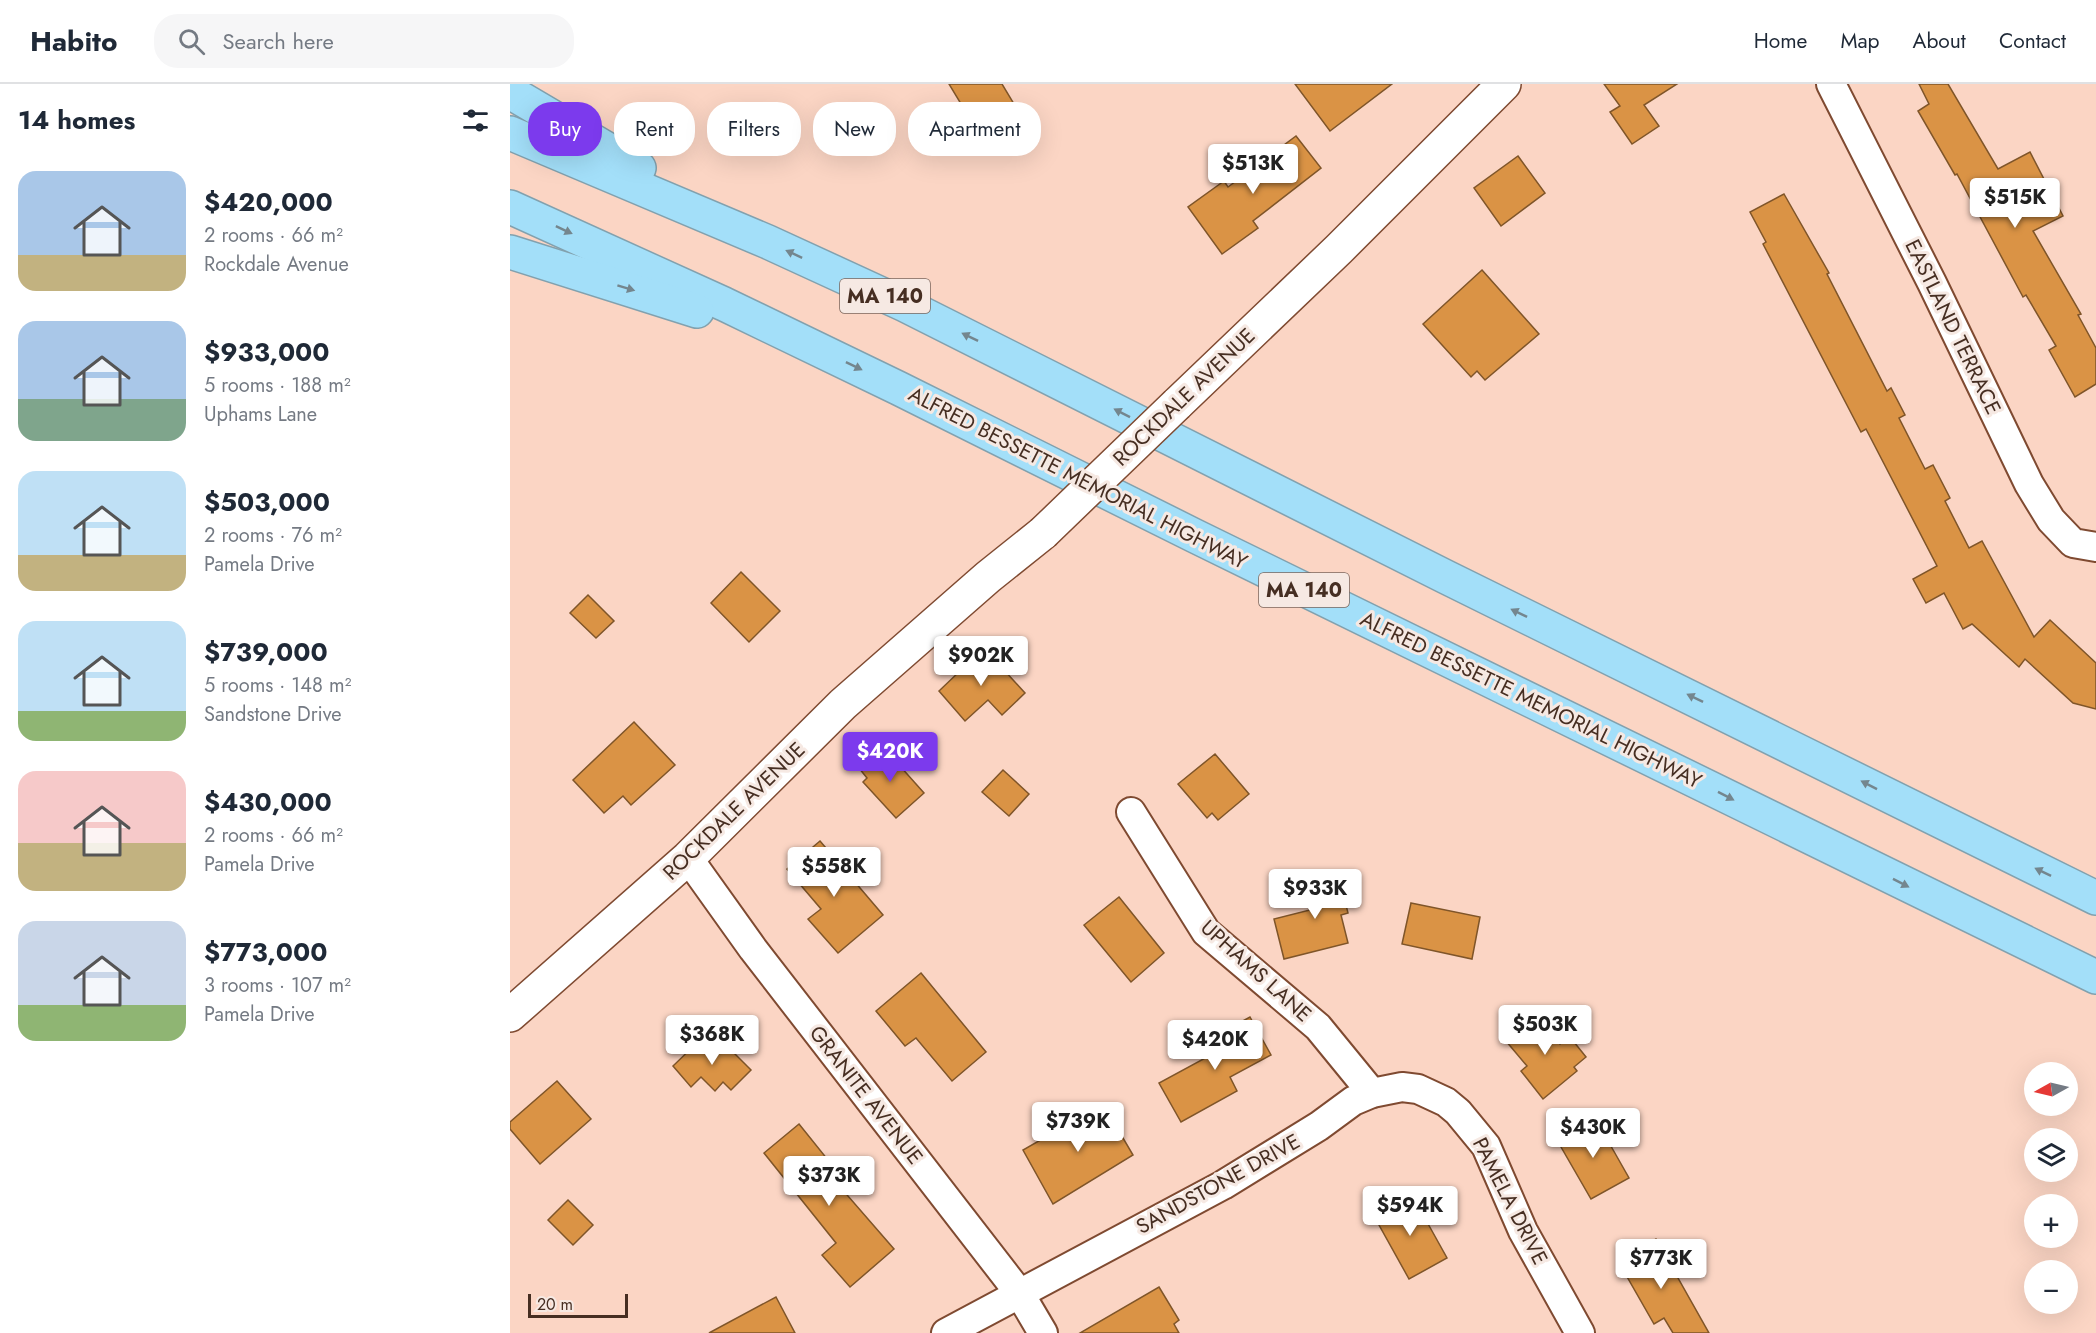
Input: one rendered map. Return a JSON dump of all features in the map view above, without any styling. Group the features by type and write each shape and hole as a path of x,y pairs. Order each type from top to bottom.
{"highway":[{"path":"510,92 746,232"},
{"name":"MA 140","path":"510,133 746,232 1023,362 1390,549 2096,898"},
{"name":"ALFRED BESSETTE MEMORIAL HIGHWAY","path":"510,207 811,345 2096,978"},
{"path":"510,252 811,345"}],"main road":[{"name":"ROCKDALE AVENUE","path":"510,1015 688,858 843,704 988,577 1043,533 1339,249 1499,86"}],"street":[{"name":"EASTLAND TERRACE","path":"1831,84 2029,484 2051,520 2073,543 2096,547"},
{"name":"UPHAMS LANE","path":"1131,812 1189,909 1206,932 1318,1027 1372,1093"},
{"name":"GRANITE AVENUE","path":"688,858 753,949 1020,1294 1043,1333"},
{"name":"SANDSTONE DRIVE","path":"945,1333 1223,1185 1319,1126 1353,1101 1372,1093 1402,1087 1418,1089"},
{"name":"PAMELA DRIVE","path":"1418,1089 1438,1098 1458,1112 1486,1146 1523,1231 1580,1333"}],"building":[{"path":"949,84 1002,84 1013,102 960,102"},
{"path":"1295,84 1392,84 1330,131"},
{"path":"1604,84 1677,84 1644,105 1659,126 1632,144 1610,112 1620,106"},
{"path":"1919,84 1948,84 1998,169 2030,152 2063,216 2033,231 2081,314 2078,315 2096,348 2096,384 2075,397 2049,350 2056,346 2026,295 2023,297 1957,174 1955,175 1918,111 1929,104"},
{"path":"1296,136 1321,168 1253,221 1258,228 1222,254 1188,207 1224,181 1228,187"},
{"path":"1518,156 1545,193 1501,226 1474,188"},
{"path":"1784,194 1829,273 1827,274 1887,391 1891,388 1905,415 1899,418 1925,469 1933,465 1950,498 1945,501 1969,548 1982,541 2034,637 2050,620 2096,663 2096,709 2073,703 2025,659 2019,667 1972,624 1963,629 1944,593 1926,603 1913,579 1937,566 1866,429 1861,432 1763,244 1766,242 1750,212"},
{"path":"1482,270 1539,334 1485,380 1477,371 1471,377 1423,324"},
{"path":"741,572 780,611 749,642 711,603"},
{"path":"588,595 614,621 596,638 570,613"},
{"path":"984,648 1025,693 1002,715 988,700 965,721 939,691"},
{"path":"634,722 675,765 631,805 623,796 604,813 573,780"},
{"path":"883,747 924,793 896,818 863,782 867,778 859,768"},
{"path":"1215,754 1249,794 1218,820 1212,813 1207,818 1178,784"},
{"path":"1003,770 1029,794 1009,816 982,792"},
{"path":"820,841 883,915 838,953 808,919 821,909 787,869"},
{"path":"1338,873 1348,913 1341,915 1348,943 1284,959 1274,919 1310,910 1303,881"},
{"path":"1119,897 1164,953 1131,982 1084,925"},
{"path":"1411,903 1480,917 1472,959 1402,944"},
{"path":"921,973 986,1052 952,1081 916,1038 905,1046 876,1011"},
{"path":"1537,1015 1560,1044 1570,1037 1586,1057 1574,1067 1577,1071 1543,1099 1521,1071 1527,1066 1506,1041"},
{"path":"1250,1017 1271,1055 1230,1077 1237,1091 1181,1122 1159,1083 1222,1049 1215,1036"},
{"path":"705,1035 719,1052 726,1045 751,1070 731,1090 723,1082 715,1091 701,1077 691,1087 673,1066"},
{"path":"557,1081 591,1119 540,1164 510,1129 510,1122"},
{"path":"1103,1104 1133,1155 1053,1204 1023,1150"},
{"path":"1595,1118 1629,1178 1591,1199 1557,1140"},
{"path":"799,1124 828,1160 821,1165 894,1249 850,1287 822,1255 836,1243 764,1153"},
{"path":"1412,1195 1447,1258 1409,1279 1374,1216"},
{"path":"568,1200 593,1225 573,1245 548,1220"},
{"path":"1656,1239 1709,1333 1673,1333 1664,1318 1654,1324 1618,1261"},
{"path":"1159,1287 1179,1320 1174,1324 1179,1333 1080,1333"},
{"path":"776,1297 795,1333 709,1333"}]}
